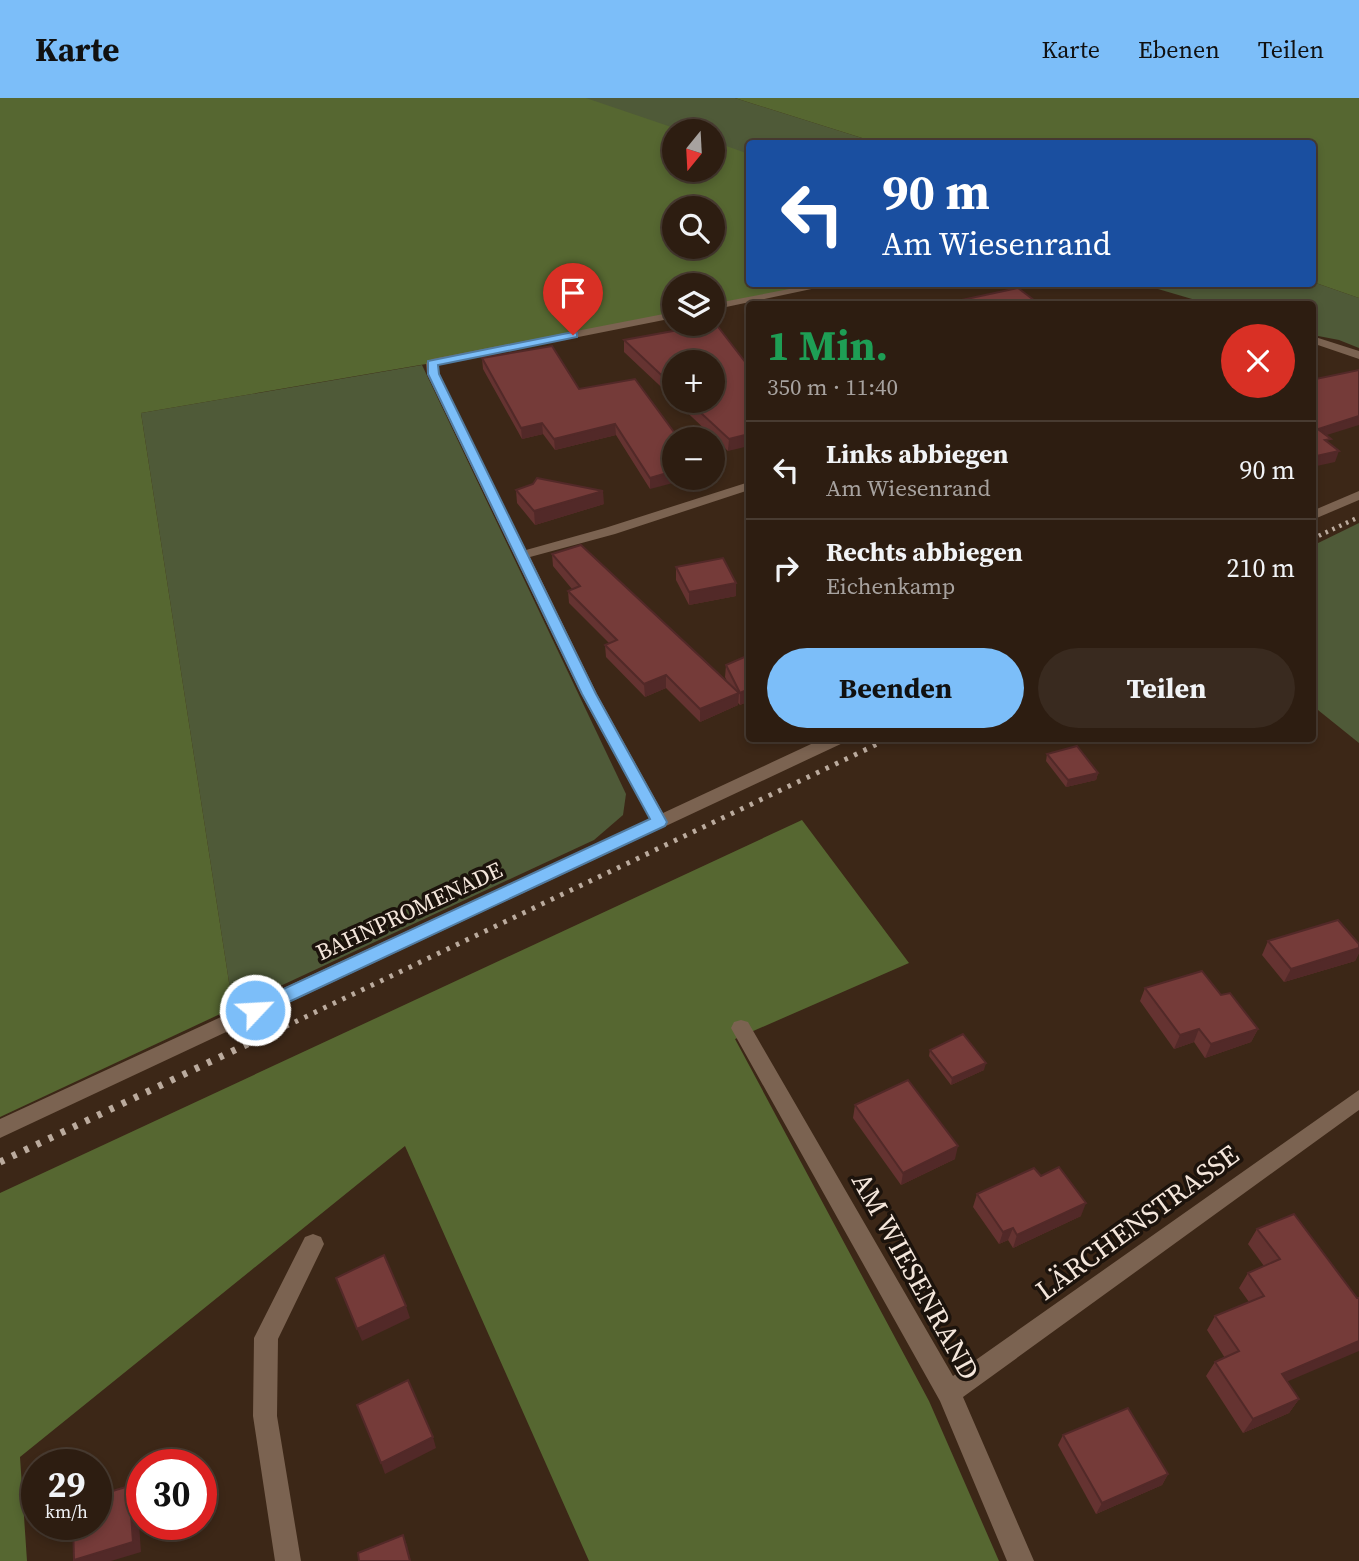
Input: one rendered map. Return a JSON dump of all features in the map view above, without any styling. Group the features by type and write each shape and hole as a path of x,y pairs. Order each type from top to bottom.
{"street":[{"path":"725,304 814,287"},
{"path":"660,822 589,694 433,374 432,363 662,317"},
{"path":"1316,340 1359,355"},
{"path":"522,555 610,531 746,487"},
{"path":"1316,514 1359,495"},
{"name":"BAHNPROMENADE","path":"0,1129 830,742"},
{"name":"AM WIESENRAND","path":"741,1028 950,1394 1021,1561"},
{"name":"LÄRCHENSTRASSE","path":"950,1394 1359,1099"},
{"path":"288,1561 265,1416 266,1338 313,1244"}],"green space":[{"path":"0,98 586,98 662,124 662,182 725,182 725,146 746,153 746,287 814,287 725,304 725,273 662,273 662,317 432,363 141,413 233,1008 0,1117"},
{"path":"578,98 735,98 868,140 746,140 746,154 725,147 725,119 662,119 662,126"},
{"path":"735,98 1359,98 1359,298 1316,283 1316,140 868,140"},
{"path":"1316,283 1359,298 1359,348 1339,340 1316,336 1316,301 1199,301 1151,287 1316,287"},
{"path":"422,365 626,794 623,815 594,840 233,1008 141,413"},
{"path":"1359,523 1359,743 1316,708 1316,544"},
{"path":"802,820 909,963 735,1039 929,1401 999,1561 589,1561 405,1146 30,1449 21,1449 21,1540 26,1540 27,1561 0,1561 0,1193"}],"building":[{"path":"1018,288 1035,301 957,301"},
{"path":"662,333 662,336 725,336 746,363 746,435 729,439 725,435 725,427 716,427 701,413 725,413 725,350 662,350 662,376 624,340"},
{"path":"552,346 579,389 635,379 670,427 662,427 662,474 650,478 615,424 554,439 542,423 521,428 482,358"},
{"path":"1359,370 1359,416 1318,429 1331,439 1325,440 1339,451 1316,456 1316,379"},
{"path":"537,478 603,491 534,511 516,490 533,484"},
{"path":"581,545 739,693 700,709 666,675 644,684 605,645 617,640 568,591 580,586 552,554"},
{"path":"723,558 736,583 689,592 676,567"},
{"path":"746,656 746,690 740,693 726,665"},
{"path":"1077,746 1098,773 1068,780 1047,754"},
{"path":"1338,920 1359,944 1359,948 1291,969 1268,941"},
{"path":"1202,971 1221,995 1230,993 1258,1029 1211,1044 1199,1029 1180,1035 1145,988"},
{"path":"963,1034 986,1063 952,1078 930,1050"},
{"path":"908,1080 958,1146 903,1173 855,1105"},
{"path":"1059,1167 1086,1203 1017,1235 1013,1228 1003,1232 977,1194 1034,1168 1041,1176"},
{"path":"1294,1214 1359,1298 1359,1341 1282,1374 1299,1399 1253,1419 1215,1362 1239,1351 1215,1316 1264,1296 1248,1273 1280,1259 1257,1229"},
{"path":"384,1255 406,1306 357,1329 336,1278"},
{"path":"408,1380 433,1437 381,1463 357,1405"},
{"path":"1128,1408 1168,1474 1102,1503 1063,1435"},
{"path":"126,1487 126,1540 133,1542 74,1560 73,1540 112,1540 112,1491"},
{"path":"403,1535 410,1561 359,1561 358,1553"}],"railway":[{"path":"1316,537 1359,517"},
{"path":"257,1040 882,742"},
{"path":"0,1162 260,1038"}],"route":[{"path":"255,1010 660,822 589,694 433,374 432,363 573,335"}]}
